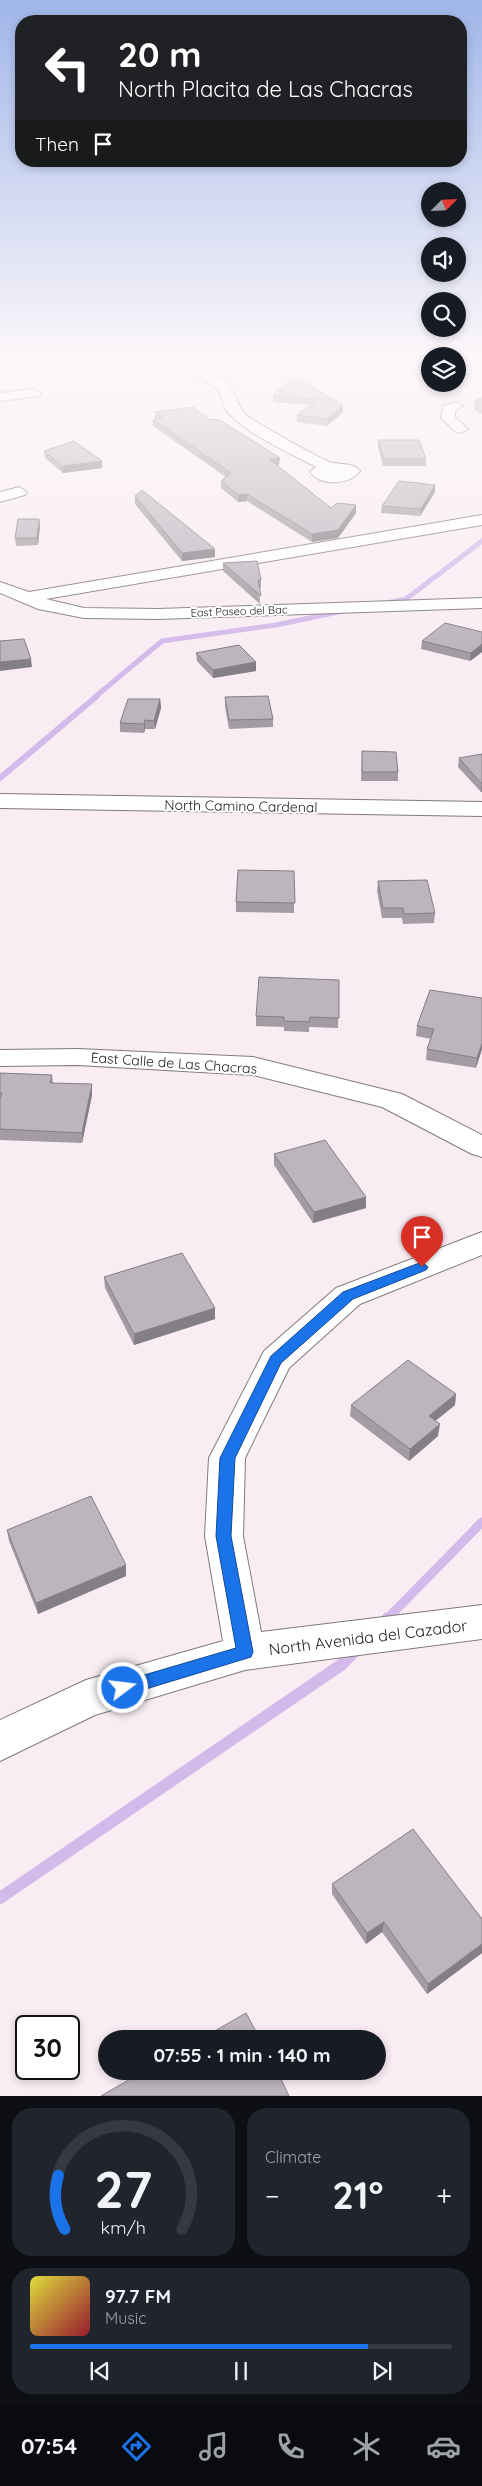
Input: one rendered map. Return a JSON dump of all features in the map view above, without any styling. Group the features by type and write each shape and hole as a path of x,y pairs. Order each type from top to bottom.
{"street":[{"path":"300,452 327,467"},
{"path":"0,497 18,492"},
{"path":"26,598 482,520"},
{"name":"East Paseo del Bac","path":"0,588 44,605 84,613 158,614 482,603"},
{"name":"North Camino Cardenal","path":"0,801 482,809"},
{"name":"East Calle de Las Chacras","path":"0,1058 78,1057 253,1066 392,1100 482,1147"},
{"path":"245,1652 224,1536 227,1458 276,1360 348,1296 482,1243"},
{"name":"North Avenida del Cazador","path":"0,1741 86,1699 245,1652 482,1622"}],"building":[{"path":"45,452 89,452 102,461 62,466"},
{"path":"200,452 270,452 280,458 269,459 331,508 337,503 356,505 338,530 312,534 247,494 238,495 221,481 231,473"},
{"path":"382,452 423,452 426,459 384,459"},
{"path":"399,481 435,485 421,509 382,506"},
{"path":"142,490 215,549 182,553 135,496"},
{"path":"18,519 39,519 37,538 15,538"},
{"path":"257,561 261,580 258,580 261,596 223,563"},
{"path":"445,623 482,632 482,644 471,653 422,641"},
{"path":"24,639 31,659 0,662 0,641"},
{"path":"239,645 256,662 213,670 196,653"},
{"path":"268,696 273,719 229,720 225,697"},
{"path":"128,699 160,699 154,721 145,720 144,724 120,723"},
{"path":"362,751 396,752 398,772 362,772"},
{"path":"482,754 482,783 481,783 459,758"},
{"path":"238,870 294,871 295,903 236,902"},
{"path":"427,880 435,913 404,914 403,908 383,908 378,881"},
{"path":"259,977 339,980 339,1018 310,1017 309,1022 284,1021 284,1017 256,1016"},
{"path":"430,990 482,998 482,1043 477,1058 427,1049 434,1029 417,1026"},
{"path":"0,1073 52,1075 50,1083 92,1084 82,1133 0,1129 0,1099 2,1093 0,1093"},
{"path":"325,1140 366,1197 314,1212 274,1154"},
{"path":"182,1253 215,1308 134,1334 104,1277"},
{"path":"408,1360 456,1394 429,1416 440,1424 410,1449 351,1405"},
{"path":"91,1496 126,1565 36,1603 7,1530"},
{"path":"413,1829 482,1919 482,1944 428,1984 384,1922 367,1933 332,1884"},
{"path":"246,2013 255,2030 217,2030"},
{"path":"129,2080 281,2080 289,2096 101,2096"}],"waterway":[{"path":"386,603 406,599 482,541"},
{"path":"95,697 162,641 276,625 343,611"},
{"path":"0,778 97,696"},
{"path":"387,1619 482,1522"},
{"path":"382,1624 387,1619"},
{"path":"0,1898 341,1665 356,1650"}],"route":[{"path":"123,1688 198,1668 245,1652 224,1536 227,1458 254,1408 276,1360 348,1296 422,1267"}]}
